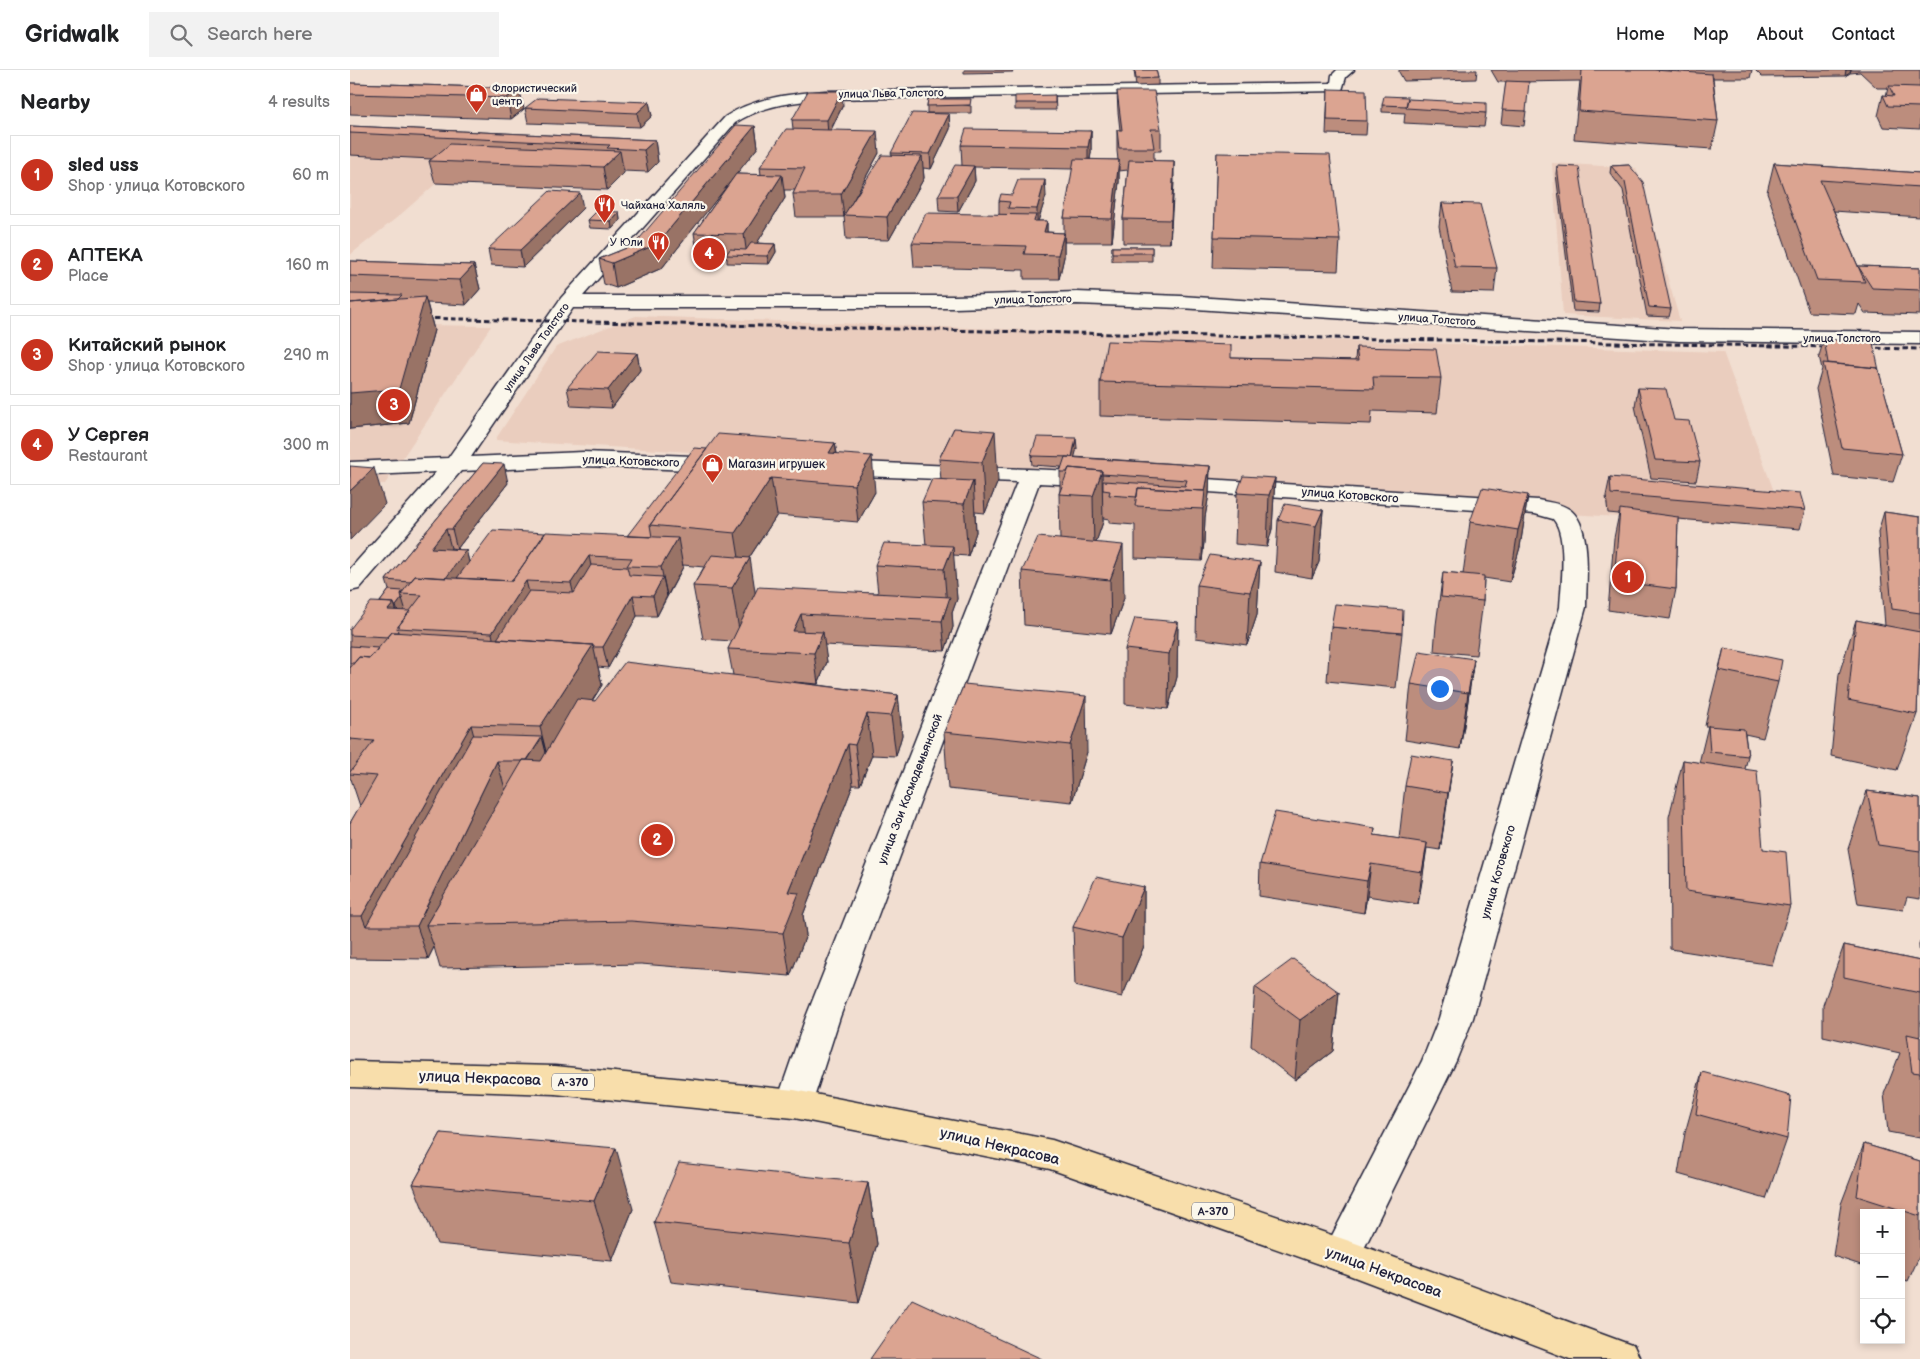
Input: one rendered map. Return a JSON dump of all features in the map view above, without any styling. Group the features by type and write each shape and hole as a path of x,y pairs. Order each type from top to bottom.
{"highway":[{"name":"улица Некрасова","path":"350,1074 555,1080 794,1104 1052,1155 1341,1255 1619,1359"}],"street":[{"name":"улица Льва Толстого","path":"350,584 456,463 568,302 730,120 742,111 762,104 825,95 1105,89 1337,87 1339,75 1347,70"},
{"name":"улица Толстого","path":"568,302 955,302 1077,298 1181,302 1678,335 1920,338"},
{"name":"улица Котовского","path":"350,469 583,459 742,465"},
{"name":"улица Котовского","path":"812,467 1031,475 1535,507 1562,514 1569,521 1574,558 1573,607 1456,1018 1438,1061 1341,1255"},
{"name":"улица Зои Космодемьянской","path":"794,1104 823,1017 1031,475"}],"shaded area":[{"path":"350,139 480,145 400,215 350,255"},
{"path":"1552,163 1636,168 1680,321 1563,315"},
{"path":"636,316 1160,335 1723,352 1787,527 1503,510 842,461 495,440 556,347"},
{"path":"350,324 491,326 385,484 350,485"}],"building":[{"path":"1135,70 1156,70 1158,78 1136,79"},
{"path":"1582,70 1654,70 1712,74 1718,121 1579,111"},
{"path":"1506,81 1529,82 1526,111 1502,110"},
{"path":"350,83 519,88 507,98 350,94"},
{"path":"1889,86 1920,87 1920,107 1888,106 1883,95 1894,96"},
{"path":"1328,89 1366,90 1367,121 1327,120"},
{"path":"808,91 842,91 827,120 792,120"},
{"path":"1117,91 1154,91 1161,129 1151,129 1154,148 1119,148 1117,130 1122,130"},
{"path":"1055,95 1055,103 1015,103 1015,96"},
{"path":"1384,96 1408,97 1406,106 1382,105"},
{"path":"538,98 649,102 637,113 525,108"},
{"path":"928,99 971,99 970,105 927,106"},
{"path":"1408,99 1486,103 1486,113 1406,108"},
{"path":"912,113 949,114 930,154 891,153"},
{"path":"736,125 755,126 657,244 612,263 599,259 634,245"},
{"path":"350,126 655,140 644,150 607,148 610,145 350,133"},
{"path":"786,129 877,131 841,194 793,194 805,168 760,167"},
{"path":"966,129 1091,131 1088,147 961,145"},
{"path":"450,144 620,151 603,167 429,161"},
{"path":"1217,153 1330,155 1340,240 1214,237"},
{"path":"882,155 922,156 887,217 844,215"},
{"path":"1074,159 1119,160 1112,219 1064,218"},
{"path":"1129,160 1174,161 1171,220 1123,219"},
{"path":"1774,163 1920,173 1920,187 1820,180 1865,282 1817,280"},
{"path":"955,165 974,166 957,196 938,196"},
{"path":"1629,165 1643,182 1671,309 1649,307 1625,182 1611,166"},
{"path":"1557,166 1579,167 1600,304 1574,302"},
{"path":"736,174 782,175 744,234 694,233"},
{"path":"1018,180 1045,180 1037,209 1008,208 1010,202 999,201 1001,194 1012,195"},
{"path":"550,191 580,193 520,250 488,249"},
{"path":"1442,203 1480,204 1497,268 1455,267"},
{"path":"597,211 619,212 611,221 588,220"},
{"path":"926,213 1036,215 1034,221 1047,221 1044,232 1064,233 1058,255 1024,254 1026,246 912,243"},
{"path":"751,243 775,244 767,256 726,255 730,249 746,250"},
{"path":"1112,247 1152,247 1152,253 1112,253"},
{"path":"350,261 474,265 460,280 350,276"},
{"path":"1858,266 1920,268 1920,290 1872,288"},
{"path":"350,294 402,295 398,299 350,303"},
{"path":"425,297 399,389 350,393 350,303"},
{"path":"1824,339 1873,343 1880,375 1878,368 1828,363"},
{"path":"1107,341 1231,345 1231,358 1358,361 1356,347 1436,349 1441,378 1373,377 1374,389 1100,382"},
{"path":"598,351 637,353 608,390 567,388"},
{"path":"1823,363 1878,368 1902,454 1842,448"},
{"path":"1638,388 1666,389 1674,420 1689,421 1700,462 1655,460"},
{"path":"954,428 995,431 982,462 939,459"},
{"path":"718,434 835,443 829,453 872,456 854,485 771,478 735,533 650,525"},
{"path":"1037,437 1076,438 1072,457 1031,456"},
{"path":"694,448 707,449 650,525 652,537 627,536"},
{"path":"1065,457 1210,466 1205,491 1138,488 1137,497 1109,495 1110,491 1103,490 1103,481 1185,486 1187,480 1102,474 1102,471 1069,468 1067,472 1060,472"},
{"path":"483,463 504,464 452,529 446,529 431,548 466,550 446,578 415,576 410,582 386,580"},
{"path":"350,466 374,468 350,491"},
{"path":"1069,468 1102,471 1093,496 1059,494"},
{"path":"1243,476 1275,478 1269,495 1237,493"},
{"path":"1610,477 1800,493 1805,510 1611,494"},
{"path":"932,479 973,481 964,504 922,502"},
{"path":"1138,488 1205,491 1203,509 1135,506"},
{"path":"1482,488 1528,495 1518,530 1470,522"},
{"path":"1285,504 1323,510 1316,526 1278,520"},
{"path":"1620,509 1678,517 1676,589 1614,581"},
{"path":"1884,512 1920,517 1920,613 1892,609"},
{"path":"493,530 545,533 512,581 457,578"},
{"path":"546,532 678,538 661,567 627,566 632,558 589,556 571,583 526,581 492,633 397,628 422,595 401,594 415,576 512,581"},
{"path":"1038,537 1123,545 1110,580 1022,571"},
{"path":"884,543 953,546 944,569 875,565"},
{"path":"712,555 750,558 732,588 693,586"},
{"path":"1210,555 1260,562 1250,592 1197,585"},
{"path":"591,565 627,567 629,575 663,577 653,596 633,595 603,647 497,639 529,591 574,593"},
{"path":"1443,572 1484,576 1483,601 1441,597"},
{"path":"758,587 950,597 942,621 801,614 793,631 823,632 814,653 728,649"},
{"path":"389,590 403,591 401,594 402,598 396,606 394,603 380,602"},
{"path":"371,602 394,603 388,610 410,611 397,628 398,632 392,632 388,637 350,635 350,629"},
{"path":"1335,604 1403,610 1402,633 1331,627"},
{"path":"1135,618 1178,622 1169,654 1125,649"},
{"path":"1856,620 1920,632 1917,714 1848,700"},
{"path":"392,632 593,645 540,727 471,725 362,916 350,916 350,823 377,776 350,774 374,741 350,739 350,668 359,657 370,658"},
{"path":"350,646 378,648 370,658 359,657 354,663 350,663"},
{"path":"1724,648 1782,660 1778,682 1719,670"},
{"path":"1419,651 1474,659 1468,693 1411,684"},
{"path":"625,662 898,695 891,716 867,714 855,745 848,744 788,892 799,893 783,933 631,921 426,925 523,760 541,761 577,699 595,701"},
{"path":"964,684 1086,696 1070,745 944,732"},
{"path":"1708,726 1744,729 1748,756 1710,752"},
{"path":"473,735 542,737 527,760 497,761 417,926 366,926"},
{"path":"1411,754 1453,761 1448,793 1405,786"},
{"path":"1683,760 1757,771 1763,849 1786,852 1790,906 1686,891"},
{"path":"1867,791 1920,798 1920,851 1878,845"},
{"path":"1275,812 1375,828 1374,835 1427,843 1422,872 1371,864 1367,881 1260,864"},
{"path":"1096,877 1144,887 1122,938 1073,927"},
{"path":"1844,945 1920,961 1920,993 1844,977"},
{"path":"1293,959 1339,992 1300,1020 1255,987"},
{"path":"1907,1034 1920,1037 1920,1073 1912,1072"},
{"path":"1702,1072 1791,1096 1787,1139 1696,1114"},
{"path":"441,1133 616,1148 594,1201 413,1184"},
{"path":"1864,1144 1920,1161 1920,1216 1905,1211 1905,1209 1898,1209 1857,1196"},
{"path":"679,1163 868,1183 849,1243 654,1222"},
{"path":"912,1299 1042,1359 870,1359"}],"railway":[{"path":"417,318 1160,335 1835,347"},
{"path":"1860,348 1920,349"}],"place":[{"name":"Флористический центр","path":"476,113"},
{"name":"Чайхана Халяль","path":"605,224"},
{"name":"У Сергея","path":"709,254"},
{"name":"У Юли","path":"659,261"},
{"name":"Китайский рынок","path":"394,405"},
{"name":"Магазин игрушек","path":"712,483"},
{"name":"sled uss","path":"1628,577"},
{"name":"АПТЕКА","path":"657,840"}]}
